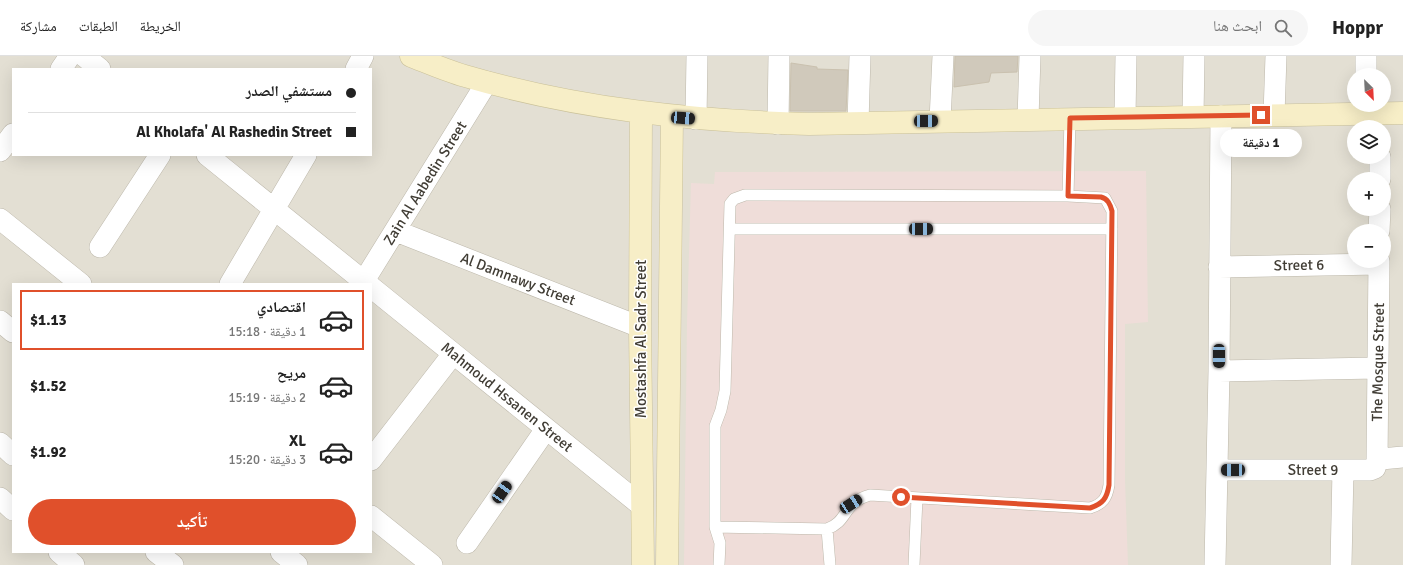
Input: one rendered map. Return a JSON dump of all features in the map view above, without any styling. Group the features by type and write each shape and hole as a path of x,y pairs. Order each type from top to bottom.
{"main road":[{"path":"411,56 464,76 568,101 672,117 778,124 1125,117 1372,115 1403,113"},
{"name":"Mostashfa Al Sadr Street","path":"641,113 640,327 643,565"},
{"name":"Mostashfa Al Sadr Street","path":"667,565 672,117"}],"street":[{"path":"62,68 70,56"},
{"path":"84,56 99,68"},
{"path":"357,68 363,56"},
{"path":"680,56 696,63 696,119"},
{"path":"778,124 779,56"},
{"path":"858,123 860,56"},
{"path":"940,121 943,56"},
{"path":"1028,119 1030,56"},
{"path":"1125,117 1126,56"},
{"path":"1193,116 1194,56"},
{"path":"1274,115 1276,56"},
{"path":"1366,56 1366,68"},
{"name":"Zain Al Aabedin Street","path":"367,283 396,231 487,82"},
{"path":"1215,565 1220,371 1220,116"},
{"path":"0,152 12,135"},
{"path":"100,247 159,156"},
{"name":"Mahmoud Hssanen Street","path":"208,156 365,283"},
{"path":"231,283 305,156"},
{"path":"0,219 80,283"},
{"name":"Al Damnawy Street","path":"396,231 640,327"},
{"name":"Street 6","path":"1219,267 1347,264"},
{"name":"The Mosque Street","path":"1377,462 1379,268"},
{"name":"Mahmoud Hssanen Street","path":"372,289 642,506"},
{"path":"0,321 12,331"},
{"path":"372,459 453,354"},
{"path":"1220,371 1377,368"},
{"path":"467,543 546,429"},
{"path":"0,443 12,454"},
{"name":"Street 9","path":"1217,470 1370,470 1375,468 1377,462 1385,458 1403,457"},
{"path":"1341,565 1343,470"},
{"path":"0,498 12,509"},
{"path":"372,517 432,565"},
{"path":"60,553 74,565"},
{"path":"157,553 173,565"},
{"path":"282,553 297,565"}],"lane":[{"path":"1068,196 1070,118"},
{"path":"715,527 827,529 834,526 841,520 851,504 860,498 870,495 1090,508 1100,505 1107,497 1109,485 1112,211 1105,198 1068,196 745,195 734,199 730,204 725,391 721,410 715,426 715,527 720,543 719,565"},
{"path":"730,229 1112,229"},
{"path":"914,565 917,498"},
{"path":"827,529 830,565"}],"shaded area":[{"path":"0,56 1403,56 1403,565 0,565"},
{"path":"1146,171 1148,322 1125,324 1125,480 1128,565 684,565 687,323 691,183 714,184 715,172"}],"building":[{"path":"955,56 1018,56 1017,72 991,73 989,82 954,87"},
{"path":"791,63 817,67 817,69 848,70 846,111 790,111"}],"route":[{"path":"901,497 1090,508 1100,505 1107,497 1109,485 1112,211 1110,203 1105,198 1068,196 1070,118 1261,115"}]}
